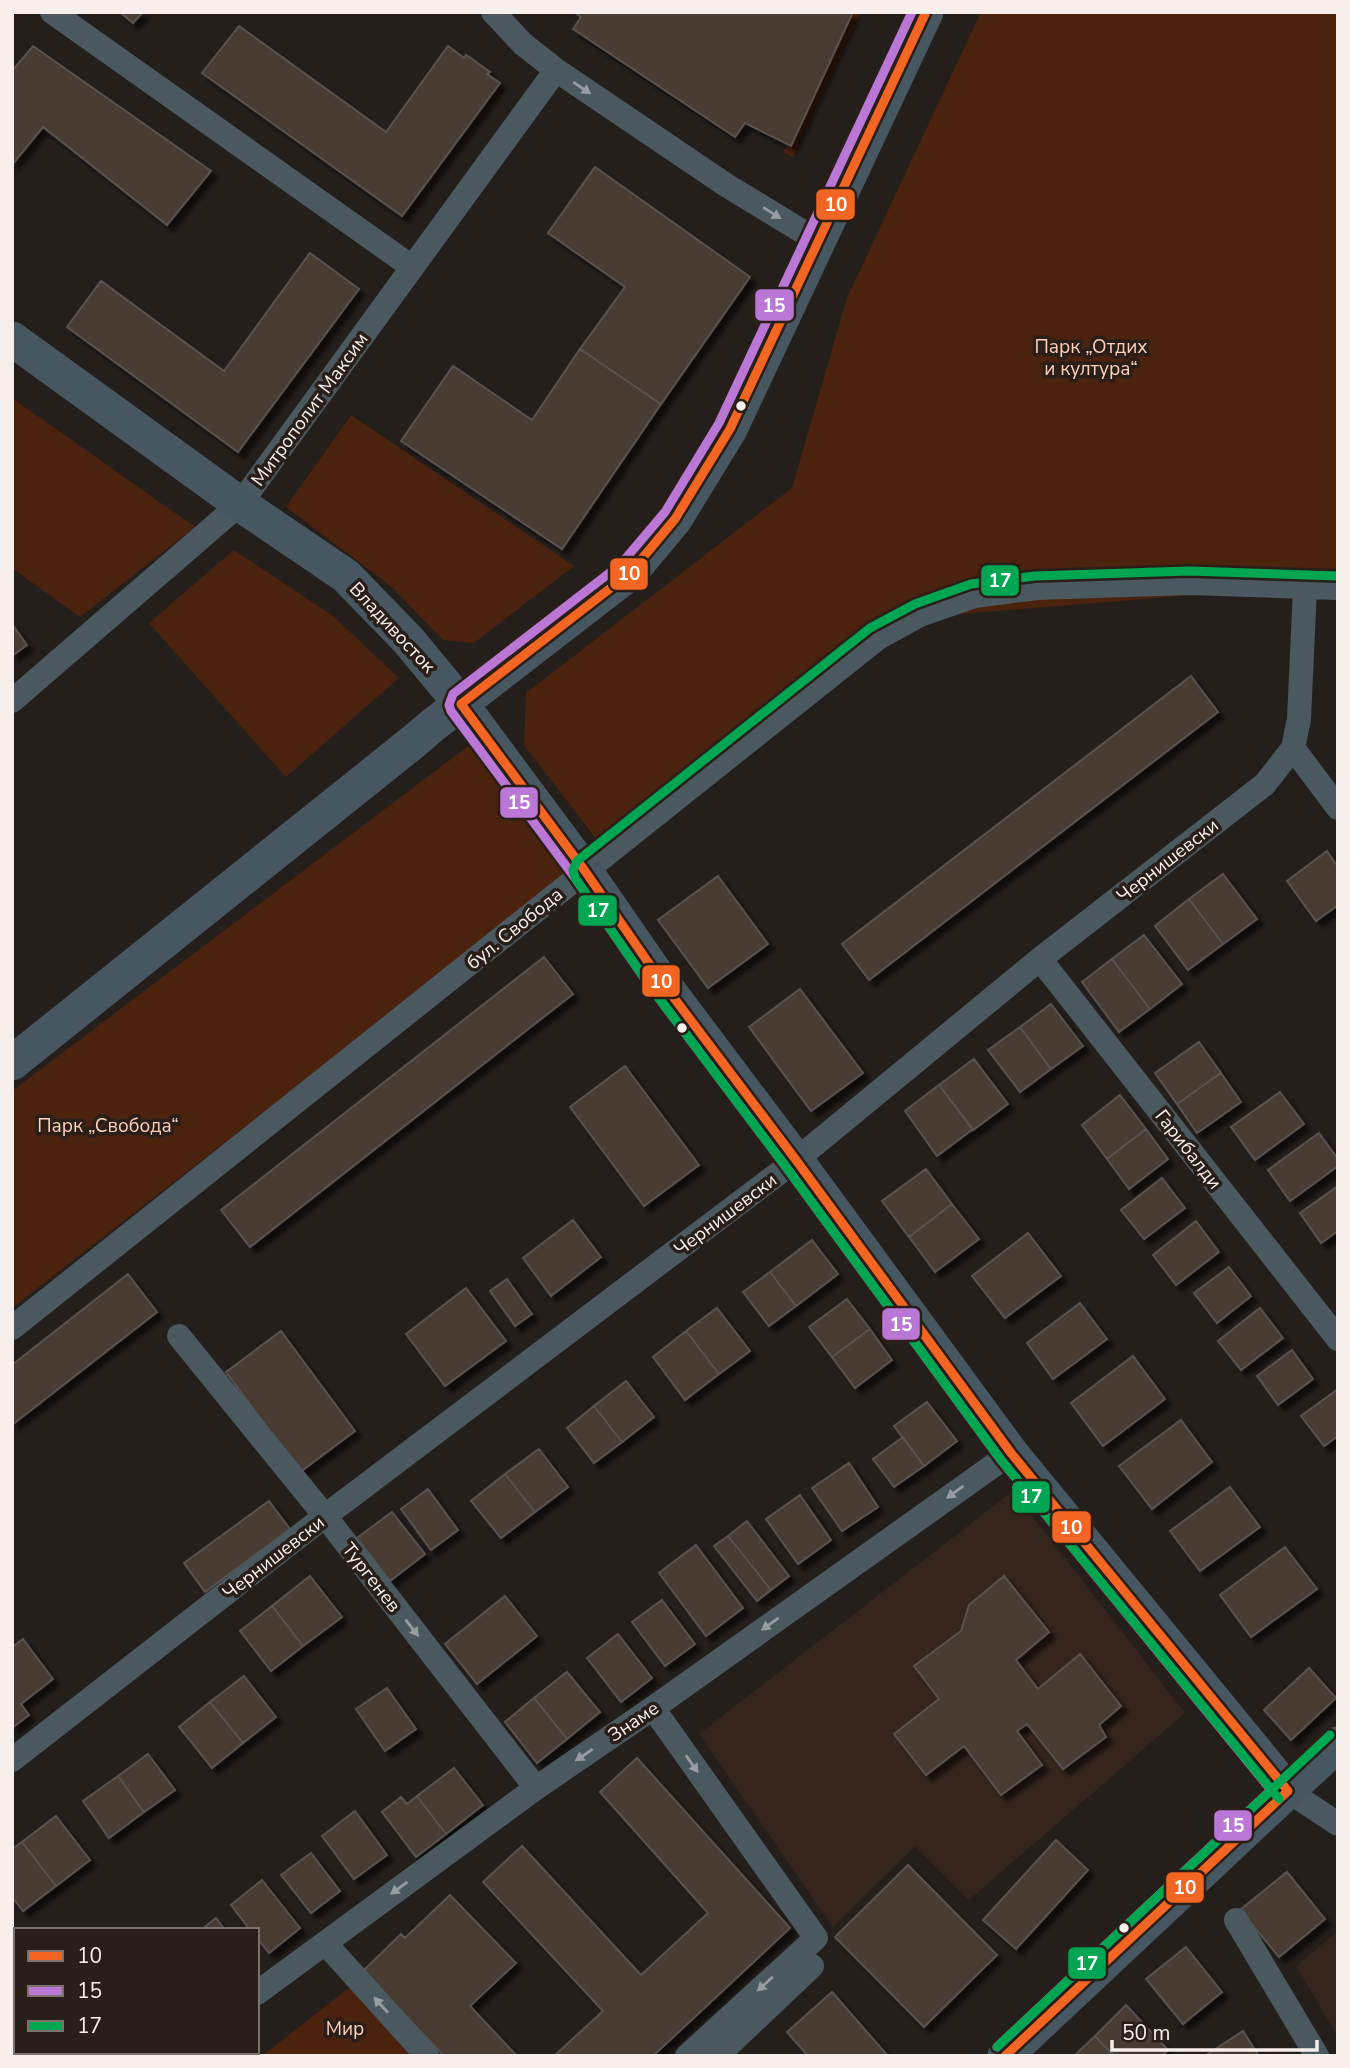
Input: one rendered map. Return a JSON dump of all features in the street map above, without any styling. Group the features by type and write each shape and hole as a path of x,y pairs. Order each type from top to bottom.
{"street":[{"path":"52,12 412,267"},
{"path":"493,12 523,44 556,70 726,185 818,241"},
{"path":"12,1063 461,704 630,573 676,519 730,429 926,12"},
{"name":"Митрополит Максим","path":"12,701 240,504 556,70"},
{"name":"Владивосток","path":"12,339 240,504 346,576 409,640 461,704 585,871 659,978 1011,1452 1288,1791 1338,1824"},
{"name":"бул. Свобода","path":"12,1328 878,638 920,615 975,596 1038,588 1189,583 1338,588"},
{"name":"Чернишевски","path":"12,1760 325,1516 796,1160 1040,959 1265,784 1293,748 1298,719 1305,588"},
{"path":"1293,748 1338,808"},
{"name":"Гарибалди","path":"1040,959 1338,1339"},
{"name":"Тургенев","path":"179,1336 325,1516 536,1788"},
{"name":"Знаме","path":"259,1992 536,1788 653,1708 1011,1452"},
{"path":"653,1708 816,1938 687,2056"},
{"path":"1005,2056 1338,1744"},
{"path":"1236,1920 1317,2056"},
{"path":"325,1943 427,2056"},
{"path":"717,2056 812,1966"}],"shaded area":[{"path":"1013,1491 1185,1713 969,1900 915,1846 833,1927 699,1734"},
{"path":"1338,1931 1338,2037 1296,1966"}],"green space":[{"path":"853,12 861,12 793,157 783,152 787,144 792,145"},
{"name":"Парк „Отдих и култура“","path":"981,12 1338,12 1338,583 887,620 600,844 524,745 526,693 792,488 847,298"},
{"path":"12,398 195,527 80,617 12,568"},
{"path":"351,415 574,566 474,643 443,640 392,587 286,507"},
{"path":"234,550 333,616 399,678 286,777 149,623"},
{"name":"Парк „Свобода“","path":"471,744 570,874 12,1308 12,1091"},
{"name":"Мир","path":"350,1987 413,2056 262,2056"}],"building":[{"path":"120,12 143,12 133,23"},
{"path":"574,12 853,12 791,146 745,123 735,137 573,29 581,17"},
{"path":"239,26 386,132 448,46 490,72 487,74 500,83 402,216 202,73"},
{"path":"33,46 211,171 167,225 43,127 12,165 12,71"},
{"path":"595,167 750,277 661,404 580,349 625,287 548,233"},
{"path":"310,253 359,289 238,452 67,327 101,281 224,371"},
{"path":"580,349 661,404 562,549 401,441 453,366 532,420"},
{"path":"12,624 27,645 12,656"},
{"path":"1191,676 1218,712 869,980 842,944"},
{"path":"1327,851 1338,867 1338,905 1316,921 1287,881"},
{"path":"1223,874 1257,919 1223,944 1189,899"},
{"path":"718,876 768,944 708,988 658,920"},
{"path":"1189,899 1223,944 1188,970 1155,926"},
{"path":"1144,935 1182,984 1150,1009 1112,959"},
{"path":"544,957 573,994 250,1247 221,1210"},
{"path":"1112,959 1150,1009 1119,1032 1082,982"},
{"path":"800,989 863,1073 811,1111 749,1027"},
{"path":"1051,1004 1083,1046 1051,1069 1020,1027"},
{"path":"1020,1027 1051,1069 1020,1092 988,1050"},
{"path":"1199,1042 1221,1073 1177,1104 1155,1073"},
{"path":"974,1059 1008,1104 973,1130 939,1085"},
{"path":"625,1066 699,1165 644,1206 570,1107"},
{"path":"1221,1073 1241,1102 1197,1133 1177,1104"},
{"path":"939,1085 973,1129 937,1156 905,1111"},
{"path":"1280,1092 1304,1124 1255,1160 1231,1127"},
{"path":"1120,1095 1146,1129 1107,1159 1082,1125"},
{"path":"1146,1129 1168,1159 1129,1189 1107,1159"},
{"path":"1319,1133 1338,1159 1338,1166 1290,1201 1268,1170"},
{"path":"926,1169 952,1204 909,1237 882,1201"},
{"path":"1162,1178 1185,1208 1144,1239 1121,1210"},
{"path":"1338,1186 1338,1231 1321,1243 1300,1213"},
{"path":"952,1204 979,1239 935,1272 909,1237"},
{"path":"573,1220 601,1257 551,1296 523,1258"},
{"path":"1196,1221 1219,1252 1176,1285 1153,1255"},
{"path":"1028,1233 1061,1276 1005,1318 972,1276"},
{"path":"812,1240 838,1274 796,1306 770,1272"},
{"path":"1229,1267 1251,1296 1217,1323 1194,1293"},
{"path":"770,1272 796,1306 769,1326 743,1292"},
{"path":"128,1274 157,1312 12,1425 12,1365"},
{"path":"507,1279 532,1314 515,1326 490,1291"},
{"path":"466,1288 506,1341 445,1386 406,1334"},
{"path":"847,1299 870,1329 832,1357 809,1327"},
{"path":"1080,1303 1107,1339 1053,1379 1027,1343"},
{"path":"717,1308 750,1351 719,1374 686,1331"},
{"path":"1260,1308 1283,1338 1241,1370 1218,1341"},
{"path":"870,1329 892,1360 855,1388 832,1357"},
{"path":"281,1331 355,1431 300,1472 226,1372"},
{"path":"686,1331 719,1374 685,1400 653,1357"},
{"path":"1292,1350 1313,1379 1278,1405 1257,1376"},
{"path":"1133,1356 1165,1399 1103,1446 1071,1403"},
{"path":"626,1381 654,1417 622,1442 594,1406"},
{"path":"1338,1389 1338,1436 1324,1446 1301,1416"},
{"path":"927,1402 957,1441 924,1466 894,1426"},
{"path":"594,1406 622,1442 594,1463 567,1428"},
{"path":"1181,1420 1212,1462 1152,1509 1119,1466"},
{"path":"903,1437 924,1466 894,1487 873,1459"},
{"path":"539,1449 568,1487 535,1512 505,1474"},
{"path":"849,1463 878,1507 842,1531 812,1488"},
{"path":"505,1474 535,1512 501,1538 471,1501"},
{"path":"1230,1487 1260,1527 1200,1571 1170,1531"},
{"path":"428,1489 458,1530 431,1550 401,1509"},
{"path":"800,1495 831,1540 798,1564 766,1519"},
{"path":"269,1501 290,1529 205,1592 184,1563"},
{"path":"392,1512 425,1554 390,1581 357,1538"},
{"path":"747,1521 789,1576 771,1590 728,1536"},
{"path":"728,1536 771,1590 757,1601 714,1546"},
{"path":"696,1545 743,1608 706,1636 659,1573"},
{"path":"1285,1547 1317,1589 1251,1637 1220,1595"},
{"path":"310,1576 342,1617 303,1646 272,1606"},
{"path":"1004,1576 1049,1632 1016,1660 1038,1689 1080,1654 1121,1706 1099,1725 1106,1737 1063,1769 1027,1724 1017,1731 1042,1765 1001,1795 964,1746 926,1775 894,1734 939,1699 914,1666 961,1631 969,1605"},
{"path":"505,1596 537,1636 477,1684 445,1644"},
{"path":"662,1600 695,1644 665,1666 632,1622"},
{"path":"272,1606 303,1646 271,1671 240,1631"},
{"path":"618,1634 652,1678 621,1702 587,1658"},
{"path":"23,1639 53,1679 21,1704 29,1715 12,1728 12,1647"},
{"path":"1309,1668 1336,1698 1291,1740 1264,1710"},
{"path":"567,1672 600,1712 567,1739 534,1698"},
{"path":"244,1676 276,1717 243,1743 210,1702"},
{"path":"387,1688 416,1729 385,1751 356,1709"},
{"path":"534,1698 567,1739 537,1763 505,1722"},
{"path":"210,1702 243,1743 212,1768 179,1727"},
{"path":"148,1754 175,1790 144,1812 118,1776"},
{"path":"637,1758 790,1928 653,2056 554,2056 603,2011 483,1882 522,1846 641,1975 708,1913 600,1792"},
{"path":"454,1768 483,1805 446,1834 417,1796"},
{"path":"118,1776 144,1812 109,1838 83,1801"},
{"path":"417,1796 446,1834 416,1857 382,1812 401,1797 407,1804"},
{"path":"355,1811 387,1855 354,1879 322,1836"},
{"path":"56,1816 90,1860 56,1886 22,1842"},
{"path":"1056,1840 1088,1870 1016,1949 983,1920"},
{"path":"22,1842 56,1886 23,1911 12,1897 12,1849"},
{"path":"311,1853 340,1891 311,1913 281,1875"},
{"path":"908,1865 997,1955 924,2027 835,1937"},
{"path":"1287,1872 1325,1919 1279,1957 1240,1910"},
{"path":"262,1880 300,1928 269,1953 259,1940 259,1928 248,1928 231,1905"},
{"path":"450,1895 516,1963 470,2006 517,2056 444,2056 363,1971 401,1934 405,1938"},
{"path":"216,1918 224,1928 204,1928"},
{"path":"1186,1947 1222,1992 1183,2024 1146,1979"},
{"path":"14,1974 12,2044 12,1976"},
{"path":"832,1992 888,2056 808,2056 787,2032"},
{"path":"1126,2005 1168,2050 1162,2056 1114,2056 1095,2036"},
{"path":"1243,2031 1259,2056 1205,2056"},
{"path":"1095,2036 1114,2056 1074,2056"}],"transit line":[{"name":"15","path":"912,12 719,423 665,512 621,564 453,694 449,705 649,985 1001,1460 1271,1790 997,2047"},
{"name":"10","path":"461,704 630,573 675,519 730,429 926,12"},
{"name":"17","path":"1279,1799 1001,1460 649,985 575,878 573,870 577,861 870,628 915,604 971,584 1035,576 1189,571 1338,576"},
{"name":"10","path":"461,704 585,871 659,978 1011,1453 1288,1791"},
{"name":"17","path":"997,2047 1330,1735"},
{"name":"10","path":"1005,2056 1288,1791"}]}
